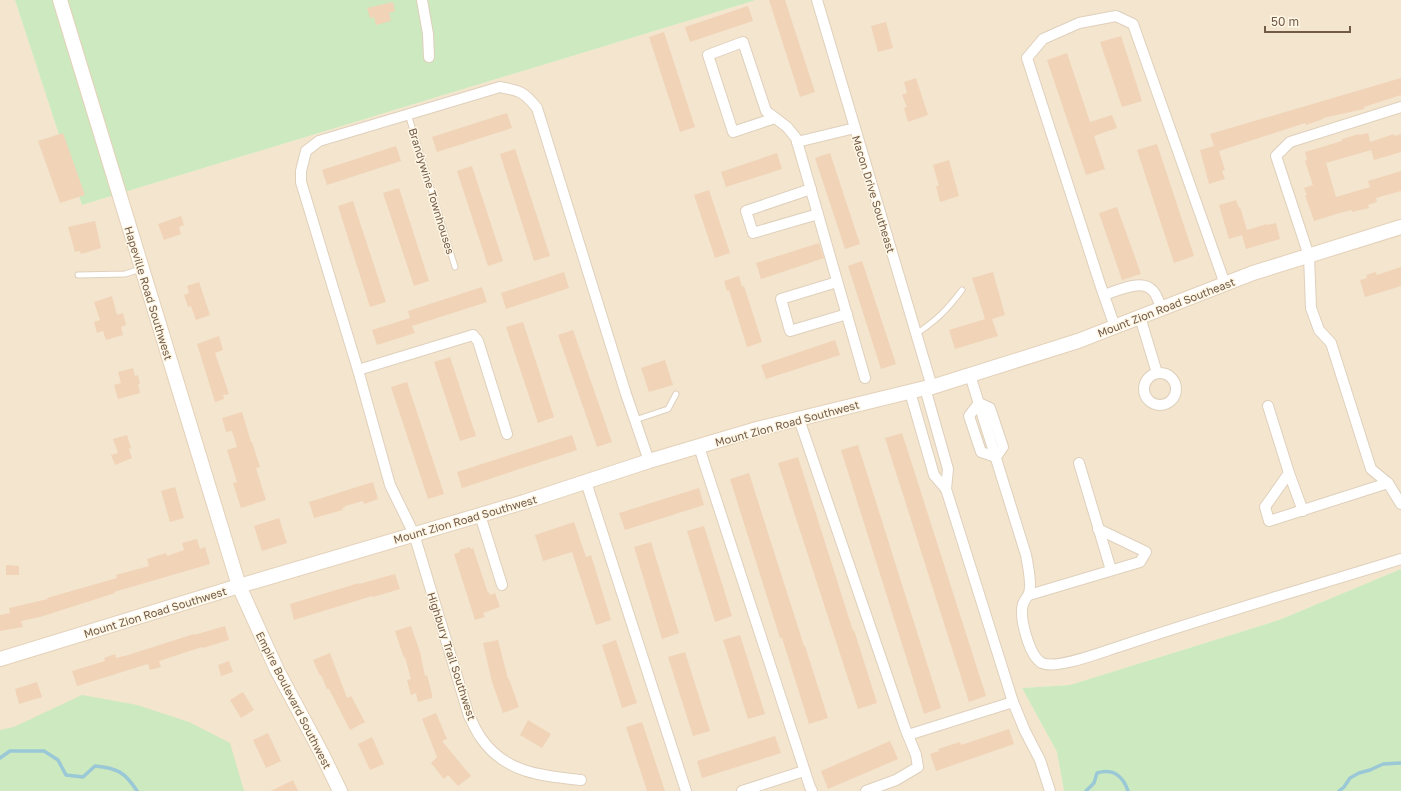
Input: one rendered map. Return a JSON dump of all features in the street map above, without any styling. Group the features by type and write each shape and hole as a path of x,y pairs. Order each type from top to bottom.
{"street":[{"name":"Hapeville Road Southwest","path":"60,0 239,586"},
{"path":"422,0 428,34 429,57"},
{"name":"Macon Drive Southeast","path":"817,0 916,334 948,469 946,489"},
{"path":"1115,327 1027,58 1043,39 1079,23 1116,16 1133,24 1225,284"},
{"path":"775,118 733,132 708,55 743,42 766,111 787,127 796,138 865,378"},
{"name":"Highbury Trail Southwest","path":"581,780 541,776 520,770 498,757 481,738 469,716 414,534 390,485 358,370 301,182 301,171 306,151 319,141 500,87 515,90 527,95 537,108 623,387 636,420 649,461"},
{"path":"1401,107 1290,142 1276,156 1309,256 1311,308 1319,330 1331,343 1371,469 1388,483 1401,504"},
{"path":"797,142 855,128"},
{"path":"810,189 746,211 754,233 818,214"},
{"name":"Mount Zion Road Southeast","path":"929,388 1078,341 1253,273 1401,228"},
{"path":"837,282 781,299 790,331 846,314"},
{"path":"1104,295 1132,286 1146,286 1153,291 1162,309"},
{"path":"1140,317 1157,373"},
{"path":"358,370 473,335 478,341 507,434"},
{"path":"970,376 979,403 990,408 993,431 1003,447 996,457"},
{"name":"Mount Zion Road Southwest","path":"0,659 239,586 480,515 649,461 757,429 929,388"},
{"path":"910,392 934,475 946,489 1013,702 1025,731 1040,760 1050,791"},
{"path":"979,403 969,416 981,452 996,457"},
{"path":"1268,406 1289,474 1303,511"},
{"path":"800,419 916,755 918,767 896,780 866,791"},
{"path":"976,436 993,431"},
{"path":"699,447 812,791"},
{"path":"996,457 1026,555 1030,595 1023,605 1022,623 1033,654 1042,662 1054,664 1077,660 1156,634 1401,559"},
{"path":"1079,463 1111,570"},
{"path":"1289,474 1265,506 1269,521 1388,483"},
{"path":"586,482 686,791"},
{"path":"480,515 502,585"},
{"path":"1030,595 1140,562 1146,552 1098,528"},
{"name":"Empire Boulevard Southwest","path":"239,586 277,670 340,791"},
{"path":"908,735 1013,702"},
{"path":"742,791 804,770"}],"lane":[{"name":"Brandywine Townhouses","path":"408,114 455,267"},
{"path":"78,276 125,274 142,269"},
{"path":"916,334 930,325 945,312 962,290"},
{"path":"636,420 668,409 676,394"}],"shaded area":[{"path":"0,0 15,0 82,205 756,0 1401,0 1401,569 1279,620 1070,685 1022,688 1057,752 1064,791 0,791"}],"green space":[{"path":"15,0 756,0 82,205"},
{"path":"1401,569 1401,791 1064,791 1057,752 1022,688 1070,685 1279,620"},
{"path":"82,695 137,705 189,722 230,743 244,791 0,791 0,730 14,727"}],"building":[{"path":"769,0 785,0 815,92 800,97"},
{"path":"393,2 395,11 389,13 391,21 376,25 374,17 370,18 367,8"},
{"path":"748,6 753,21 690,42 685,27"},
{"path":"886,22 893,48 878,52 871,26"},
{"path":"664,32 695,127 680,132 649,37"},
{"path":"1121,36 1142,101 1122,107 1100,42"},
{"path":"1067,53 1090,122 1112,115 1117,128 1094,136 1105,169 1086,175 1047,60"},
{"path":"916,78 928,115 908,122 904,108 907,107 902,95 907,93 904,82"},
{"path":"1401,78 1401,95 1364,107 1364,109 1323,118 1306,125 1305,123 1219,151 1225,170 1222,171 1225,179 1209,184 1200,150 1214,146 1210,134"},
{"path":"507,113 512,128 437,152 432,137"},
{"path":"63,133 85,195 60,203 38,141"},
{"path":"1368,133 1370,142 1394,134 1395,136 1401,134 1401,152 1374,160 1371,150 1326,163 1336,197 1370,187 1368,181 1401,171 1401,191 1376,198 1377,202 1368,205 1369,208 1352,212 1352,210 1343,212 1314,221 1304,188 1313,185 1305,161 1307,160 1305,152 1342,141 1342,139"},
{"path":"1157,144 1194,256 1174,263 1137,150"},
{"path":"396,146 401,161 327,185 322,170"},
{"path":"515,149 550,256 534,261 500,154"},
{"path":"777,153 782,169 726,187 721,172"},
{"path":"830,153 860,244 845,249 815,158"},
{"path":"949,160 959,196 940,202 936,186 939,186 933,165"},
{"path":"472,166 503,261 488,266 457,171"},
{"path":"399,188 429,281 414,286 383,193"},
{"path":"709,190 730,253 715,258 694,195"},
{"path":"1236,200 1239,208 1240,207 1247,230 1276,223 1280,239 1246,249 1242,235 1229,239 1219,205"},
{"path":"353,201 386,302 370,307 338,206"},
{"path":"1117,207 1141,274 1122,280 1099,213"},
{"path":"181,216 184,225 179,227 181,234 164,240 158,224"},
{"path":"95,221 101,248 81,254 80,251 75,252 68,227"},
{"path":"819,243 824,258 761,279 756,263"},
{"path":"862,261 896,364 881,369 848,266"},
{"path":"1401,267 1401,286 1365,297 1360,280 1367,278 1366,275 1376,272 1377,275"},
{"path":"564,272 569,288 506,309 501,293"},
{"path":"993,272 1005,315 992,319 998,336 955,349 949,330 985,319 972,278"},
{"path":"739,276 742,287 744,286 762,342 747,347 729,290 727,291 724,281"},
{"path":"199,282 210,315 196,320 191,306 188,307 184,295 189,293 187,286"},
{"path":"482,287 487,302 412,326 415,333 377,345 372,330 410,318 408,311"},
{"path":"112,296 117,315 123,313 126,325 121,327 123,335 106,340 103,331 97,333 94,322 100,320 94,302"},
{"path":"523,322 554,417 538,423 506,327"},
{"path":"573,330 612,442 597,447 558,335"},
{"path":"219,336 223,350 215,353 229,394 223,395 224,399 215,402 197,344"},
{"path":"835,340 840,355 766,379 761,365"},
{"path":"450,357 476,436 460,441 434,362"},
{"path":"665,360 673,385 649,392 641,368"},
{"path":"133,368 135,376 138,375 140,393 118,399 114,385 121,383 118,372"},
{"path":"407,382 444,494 428,499 391,387"},
{"path":"242,412 260,467 256,468 266,500 241,508 233,483 237,482 227,450 237,447 232,431 226,432 222,418"},
{"path":"902,433 986,696 969,702 885,438"},
{"path":"127,435 132,458 115,465 111,455 118,453 113,439"},
{"path":"572,435 577,450 462,488 457,472"},
{"path":"858,445 941,708 924,714 841,450"},
{"path":"798,457 877,703 858,709 778,463"},
{"path":"749,473 828,718 809,724 782,638 780,638 730,479"},
{"path":"373,482 378,499 364,504 363,501 345,506 342,508 343,510 314,518 309,502"},
{"path":"175,487 184,518 170,522 161,491"},
{"path":"699,488 704,505 625,530 619,513"},
{"path":"279,518 287,543 262,551 254,526"},
{"path":"574,522 586,557 591,555 611,620 596,625 572,552 543,561 535,535"},
{"path":"704,526 732,616 715,622 687,531"},
{"path":"197,539 200,549 205,547 210,564 114,592 115,593 40,617 21,621 23,627 0,631 0,615 10,613 9,608 48,599 47,598 117,578 116,575 149,566 147,559 166,553 167,556 184,550 182,543"},
{"path":"651,542 679,633 662,639 634,547"},
{"path":"470,547 471,549 473,548 488,593 489,592 490,595 495,593 500,607 483,613 485,617 475,620 454,554 460,552 459,550"},
{"path":"6,565 19,566 19,575 6,575"},
{"path":"395,574 400,589 294,620 290,604 359,583"},
{"path":"225,626 229,640 159,661 161,667 150,670 148,664 77,686 72,671 105,661 104,658 115,654 116,658 128,655 194,634"},
{"path":"411,626 420,652 425,676 427,675 432,694 432,698 418,702 416,693 411,695 407,680 411,679 405,657 404,658 395,631"},
{"path":"740,635 765,714 748,719 723,640"},
{"path":"498,640 508,679 519,707 503,713 492,682 483,643"},
{"path":"616,640 637,703 622,708 602,645"},
{"path":"685,652 710,731 693,736 668,657"},
{"path":"330,653 347,698 351,696 365,722 350,730 329,689 327,689 321,675 320,676 313,660"},
{"path":"229,661 233,672 221,676 218,665"},
{"path":"37,682 42,697 19,704 15,689"},
{"path":"243,692 254,710 241,718 230,700"},
{"path":"436,713 447,739 442,741 471,776 458,786 448,775 444,779 431,763 437,757 422,719"},
{"path":"528,720 551,734 542,748 520,735"},
{"path":"642,722 665,791 647,791 626,727"},
{"path":"1009,729 1014,744 936,771 930,754 939,751 938,749 960,742 961,745"},
{"path":"268,733 281,761 266,768 253,740"},
{"path":"775,736 781,753 702,778 697,761"},
{"path":"372,737 384,764 370,770 358,744"},
{"path":"890,741 898,759 828,789 821,771"},
{"path":"293,780 298,791 271,791"}],"waterway":[{"path":"0,758 10,751 44,751 58,760 66,775 83,777 95,766 109,768 124,775 137,791"},
{"path":"1339,791 1344,787 1350,778 1359,773 1383,764 1401,763"},
{"path":"1086,791 1094,783 1097,773 1103,772 1117,774 1123,781 1128,791"}]}
